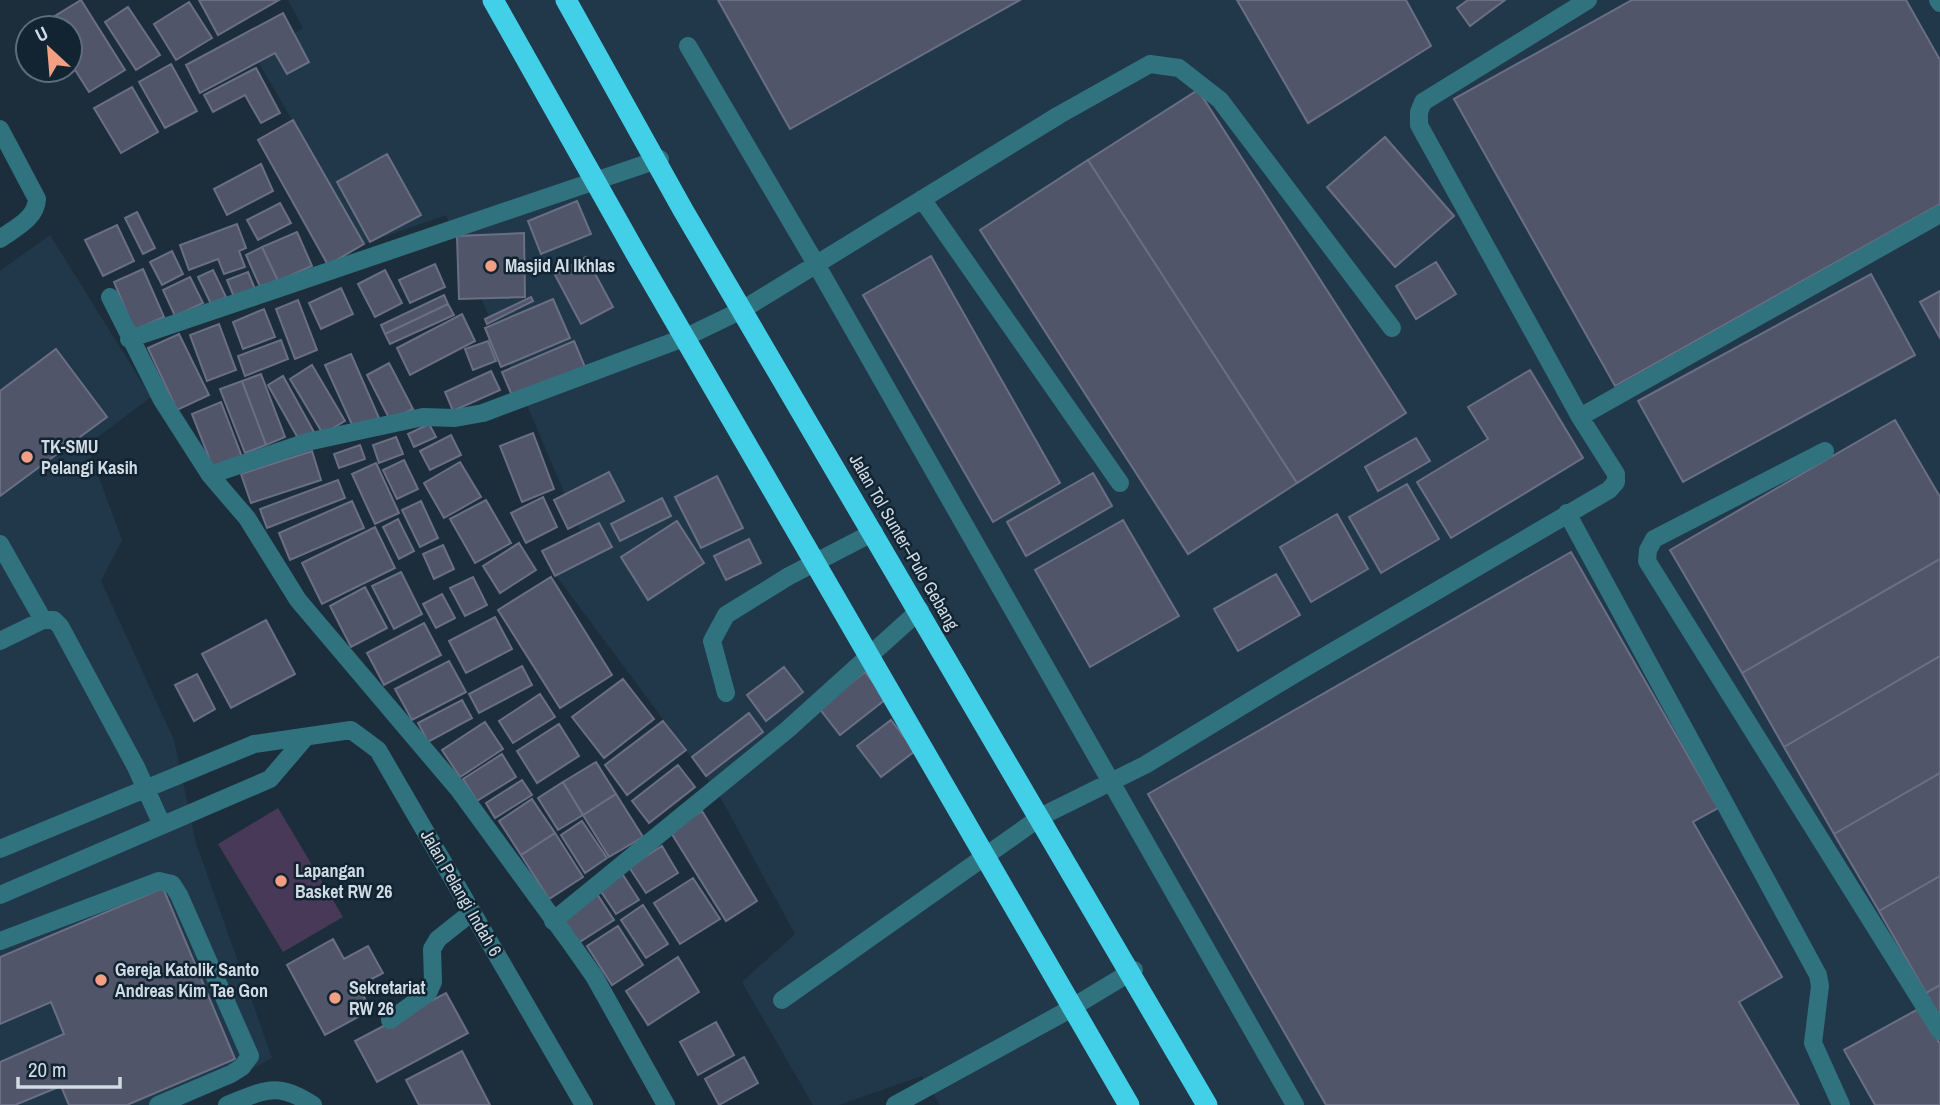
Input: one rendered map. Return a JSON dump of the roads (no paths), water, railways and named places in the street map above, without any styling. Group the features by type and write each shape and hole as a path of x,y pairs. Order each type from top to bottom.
{"highway":[{"path":"493,0 642,264 1129,1105"},
{"name":"Jalan Tol Sunter–Pulo Gebang","path":"566,0 683,210 1207,1105"}],"street":[{"path":"782,1000 1042,816 1111,783 1609,490 1616,482 1616,474 1580,417 1419,125 1419,112 1423,102 1588,0"},
{"path":"688,46 816,264 1295,1105"},
{"path":"209,475 307,442 423,417 455,418 483,413 686,337 742,310 922,199 1150,64 1179,68 1220,100 1392,328"},
{"path":"0,130 37,199 30,217 0,239"},
{"path":"129,339 660,159"},
{"path":"922,199 1120,483"},
{"path":"1580,417 1940,214"},
{"path":"110,297 162,400 209,475 247,518 298,600 459,790 594,976 666,1105"},
{"path":"1825,451 1654,539 1648,550 1647,561 1940,1031"},
{"path":"1567,513 1818,975 1820,986 1813,1043 1841,1105"},
{"path":"726,693 712,641 726,615 789,576 874,532"},
{"path":"0,544 43,620"},
{"path":"552,921 787,730 920,610"},
{"path":"0,641 43,620 54,620 60,626 162,825"},
{"name":"Jalan Pelangi Indah 6","path":"0,849 254,744 351,730 378,750 584,1105"},
{"path":"0,895 270,779 305,738"},
{"path":"0,941 159,881 172,884 250,1056 242,1067 231,1074 158,1105"},
{"path":"390,1020 428,993 433,982 432,949 438,939 472,912"},
{"path":"895,1105 1063,1013 1134,970"},
{"path":"227,1105 269,1088 291,1091 313,1105"}],"place":[{"name":"Masjid Al Ikhlas","path":"491,266"},
{"name":"TK-SMU Pelangi Kasih","path":"27,457"},
{"name":"Lapangan Basket RW 26","path":"281,881"},
{"name":"Gereja Katolik Santo Andreas Kim Tae Gon","path":"101,980"},
{"name":"Sekretariat RW 26","path":"335,998"}]}
